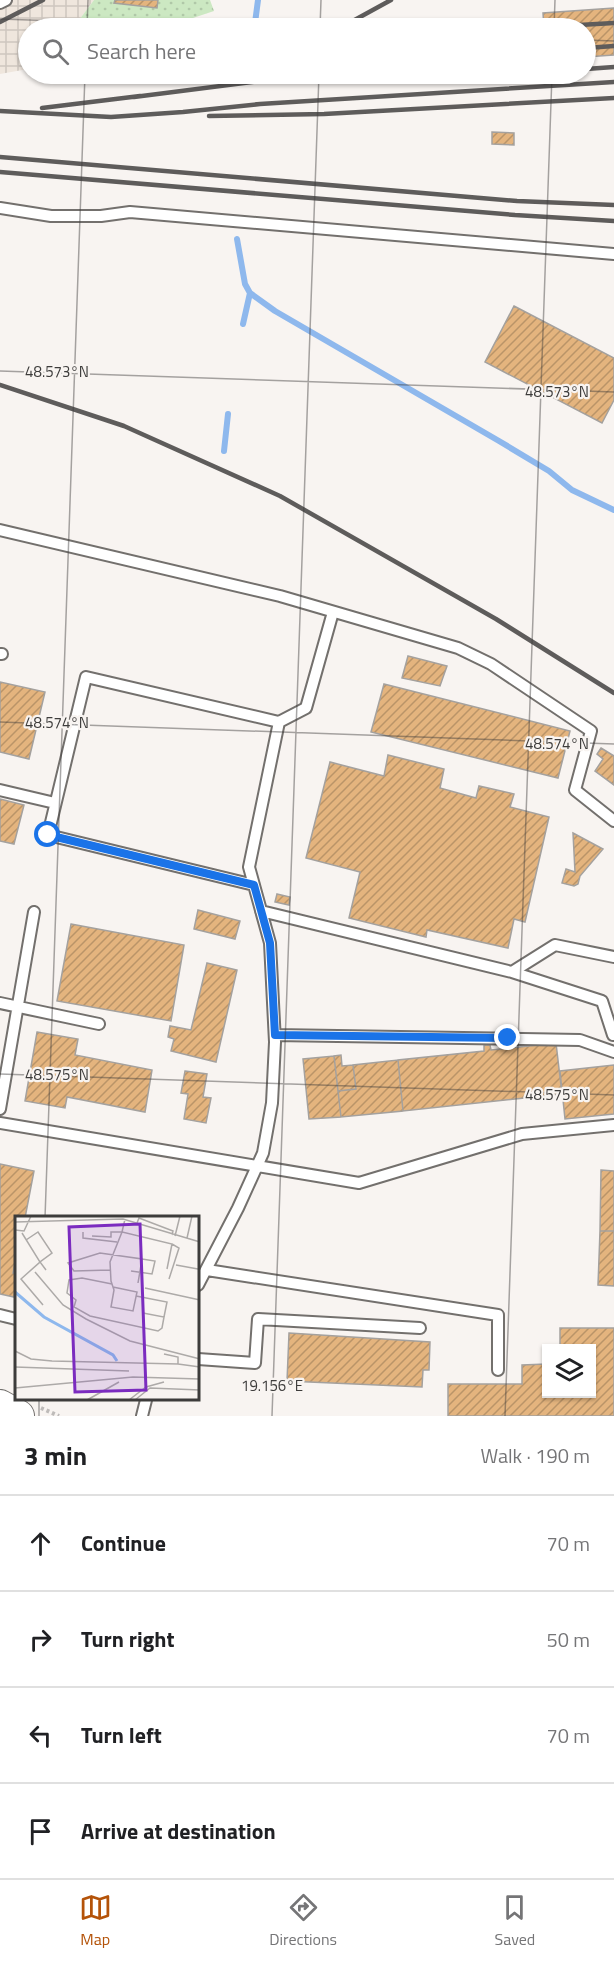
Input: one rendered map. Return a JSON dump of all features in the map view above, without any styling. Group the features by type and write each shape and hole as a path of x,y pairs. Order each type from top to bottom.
{"street":[{"path":"0,1406 18,1416"}],"lane":[{"path":"0,3 6,0"},
{"path":"0,208 51,216 101,216 130,212 614,254"},
{"path":"0,530 280,596 458,648 491,664 591,731 575,790 614,821"},
{"path":"254,885 48,835 86,676 279,722 306,708 333,612"},
{"path":"200,1282 262,1153 273,1103 275,1035 270,943 249,867 279,722"},
{"path":"0,790 55,803"},
{"path":"261,911 512,972 602,1001 613,1035"},
{"path":"0,1109 34,912"},
{"path":"512,972 555,945 614,957"},
{"path":"0,1004 99,1024"},
{"path":"275,1035 580,1040 614,1052"},
{"path":"0,1123 359,1183 522,1134 614,1125"},
{"path":"207,1270 498,1315 498,1370"},
{"path":"0,1315 15,1319"},
{"path":"200,1359 255,1363 258,1319 420,1328"},
{"path":"142,1416 146,1401"}],"shaded area":[{"path":"0,0 94,0 80,18 18,18 18,71 0,74"}],"green space":[{"path":"94,0 115,0 115,3 157,8 158,0 210,0 214,11 193,18 80,18"}],"building":[{"path":"115,0 158,0 157,8 114,3"},
{"path":"614,8 614,55 596,56 596,18 543,18 543,13"},
{"path":"492,132 514,133 514,145 492,144"},
{"path":"514,306 614,358 614,400 602,423 485,362"},
{"path":"408,656 447,666 440,686 402,678"},
{"path":"0,682 45,692 29,759 0,752"},
{"path":"384,684 570,731 558,778 371,732"},
{"path":"601,748 614,756 614,785 595,771 603,759 597,754"},
{"path":"388,755 444,769 440,788 476,798 479,786 514,794 510,807 549,817 525,922 514,919 508,948 427,930 426,937 349,918 360,872 306,858 330,762 384,776"},
{"path":"0,799 24,805 14,844 0,841"},
{"path":"573,833 603,849 580,876 578,884 574,886 562,883 566,869 575,872"},
{"path":"277,894 290,897 289,905 275,902"},
{"path":"198,910 240,921 235,939 194,929"},
{"path":"71,924 184,945 171,1021 57,1001"},
{"path":"207,963 237,970 216,1062 171,1051 174,1039 168,1037 170,1026 191,1030"},
{"path":"37,1032 78,1039 75,1055 152,1070 145,1112 67,1097 65,1108 25,1101"},
{"path":"556,1043 562,1094 403,1111 398,1060 484,1051 484,1045 490,1045 491,1050"},
{"path":"341,1055 342,1066 353,1065 356,1089 338,1091 334,1056"},
{"path":"334,1056 341,1117 309,1119 303,1059"},
{"path":"398,1060 403,1111 341,1117 338,1091 356,1089 353,1065"},
{"path":"614,1065 614,1114 565,1119 560,1071"},
{"path":"185,1071 207,1074 203,1097 211,1098 206,1123 184,1119 188,1094 181,1093"},
{"path":"0,1164 34,1171 25,1216 15,1216 14,1297 0,1294"},
{"path":"601,1170 614,1171 614,1231 600,1231"},
{"path":"600,1231 614,1231 614,1286 598,1285"},
{"path":"560,1328 614,1328 614,1416 448,1416 448,1384 522,1384 522,1365 542,1364 542,1398 596,1398 596,1344 560,1344"},
{"path":"289,1333 430,1342 429,1370 423,1370 422,1387 287,1381"}],"waterway":[{"path":"256,18 258,0"},
{"path":"237,239 245,284 250,293 275,311 549,471 572,490 614,510"},
{"path":"243,324 250,293"},
{"path":"224,451 228,414"}],"railway":[{"path":"0,22 43,0"},
{"path":"358,18 391,0"},
{"path":"596,24 614,23"},
{"path":"596,47 614,46"},
{"path":"596,68 614,67"},
{"path":"596,83 614,82"},
{"path":"134,97 236,84"},
{"path":"0,111 111,117 260,104 582,84"},
{"path":"42,108 140,96"},
{"path":"209,116 324,114 614,98"},
{"path":"0,157 517,201 614,205"},
{"path":"0,172 515,215 614,221"},
{"path":"0,385 124,426 280,496 496,619 614,693"}],"route":[{"path":"48,835 254,885 270,943 275,1035 508,1038"}]}
